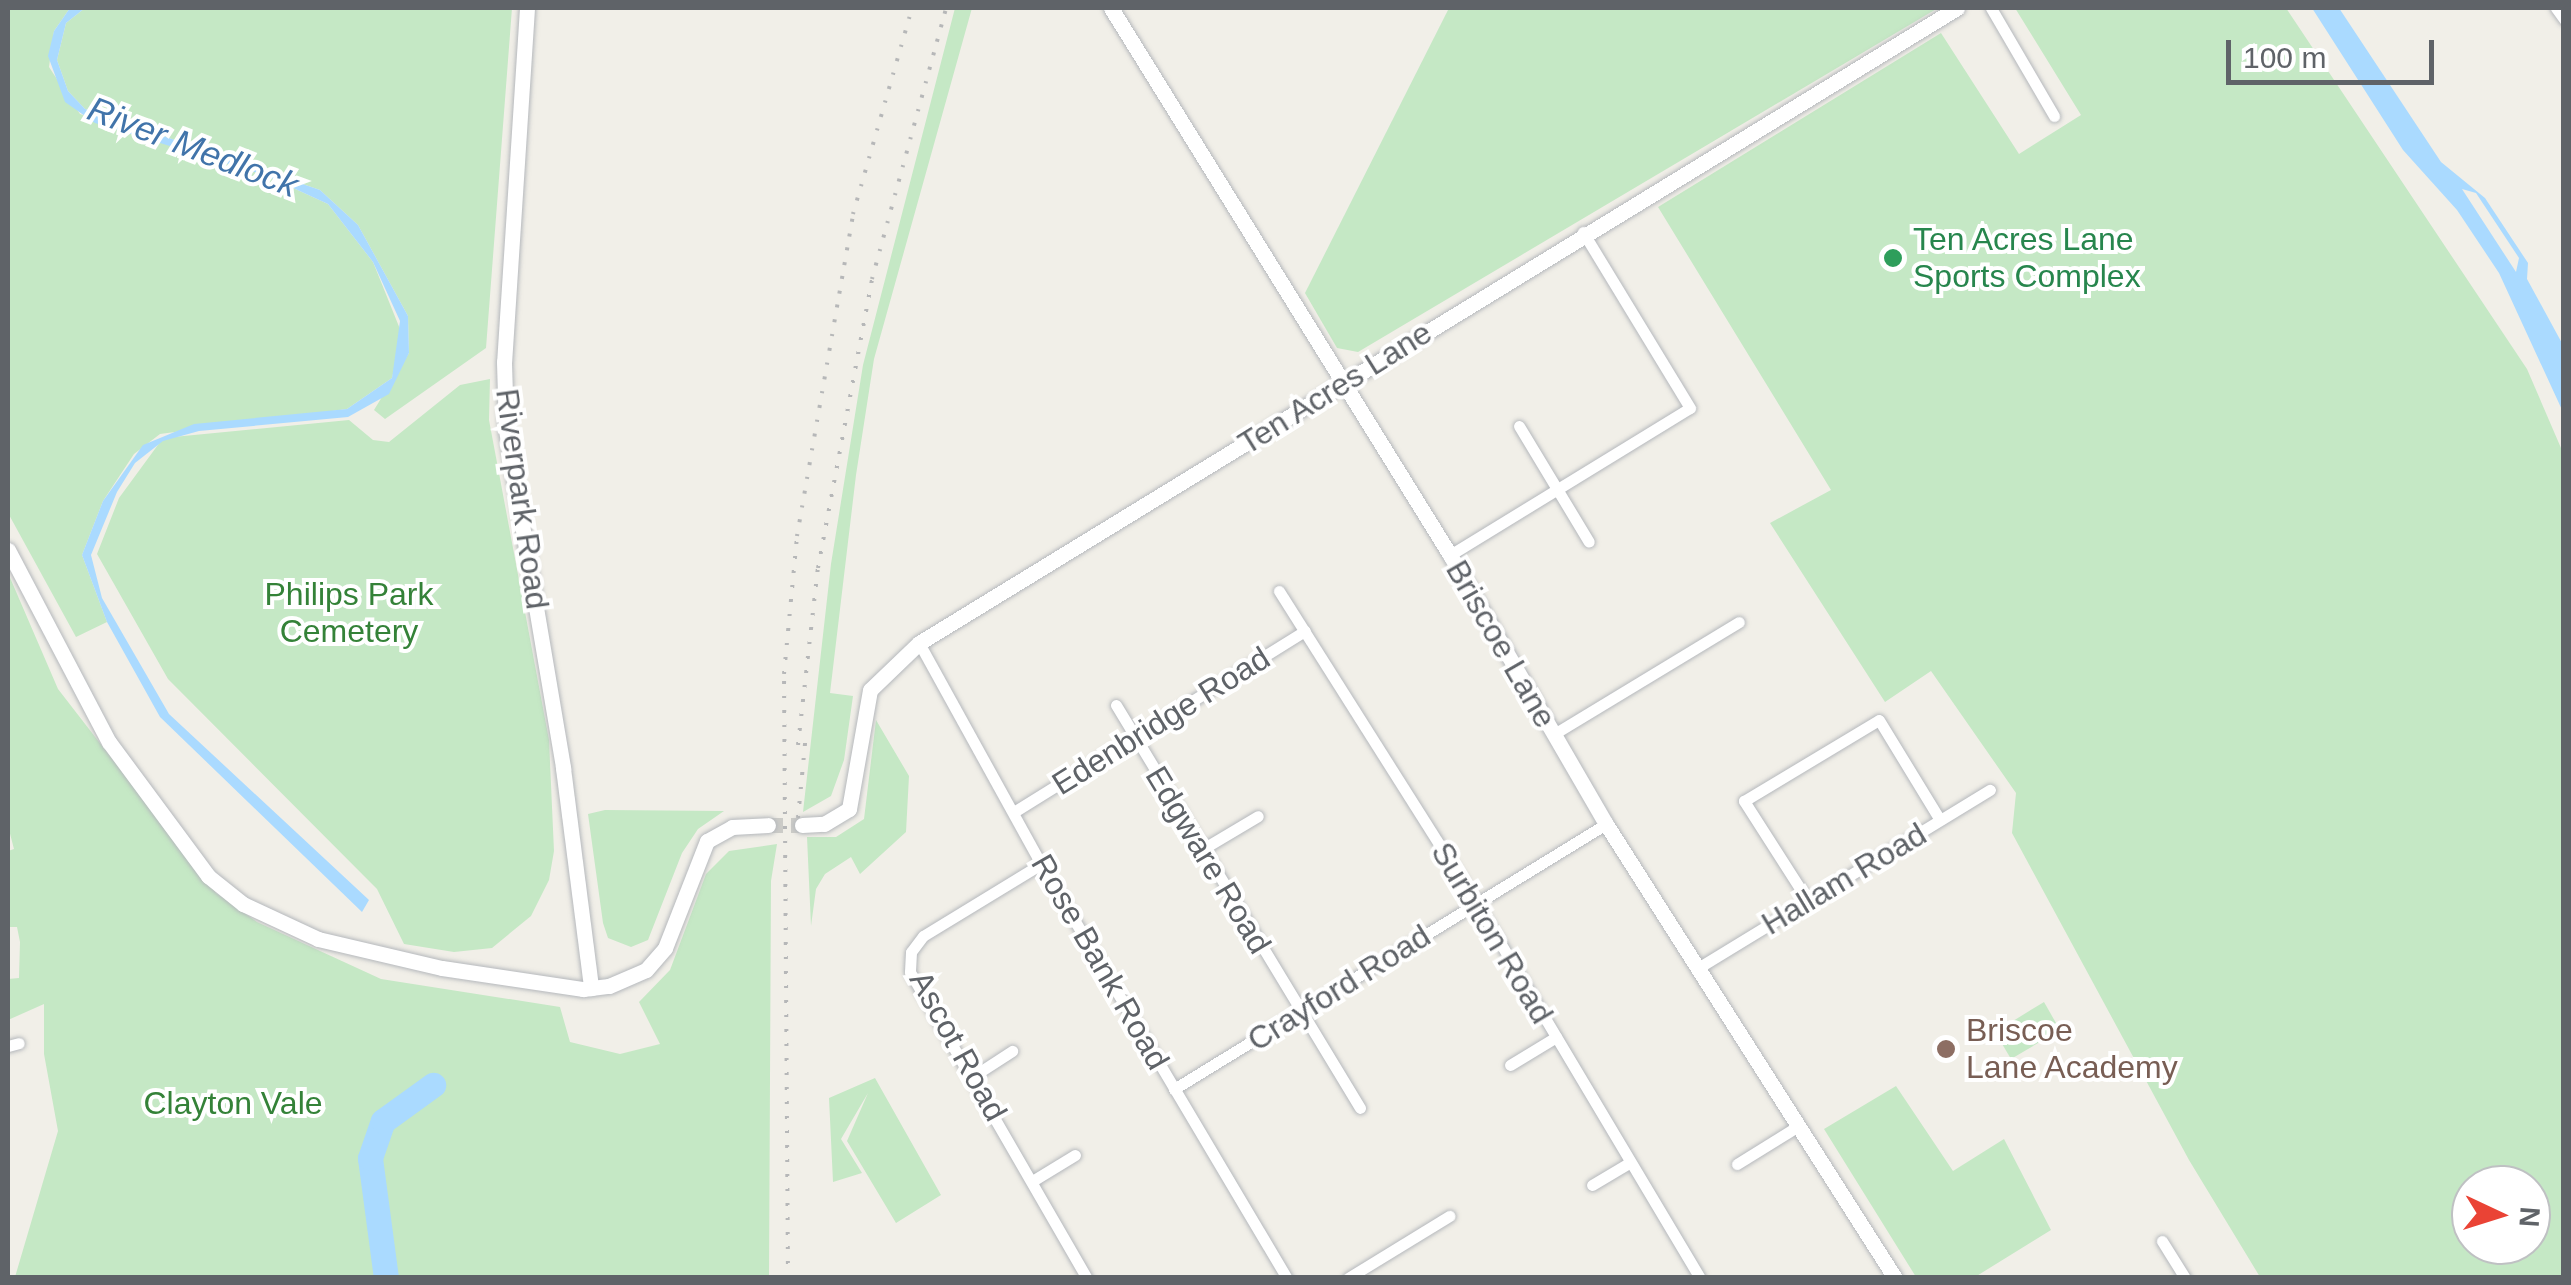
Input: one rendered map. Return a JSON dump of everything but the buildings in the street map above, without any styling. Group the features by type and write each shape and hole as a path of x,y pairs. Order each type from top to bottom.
{"street":[{"name":"Riverpark Road","path":"528,8 504,362 506,430 563,768 591,988"},
{"name":"Briscoe Lane","path":"1111,8 1450,555 1606,824 1796,1128 1896,1278"},
{"name":"Ten Acres Lane","path":"802,825 824,824 849,809 870,690 920,644 1583,232 1958,8"},
{"path":"1991,8 2054,116"},
{"path":"2556,8 2564,19"},
{"path":"1450,555 1690,408 1583,232"},
{"path":"1519,426 1589,542"},
{"path":"8,550 109,742 224,890 273,920 344,948 591,988 634,978 655,962 707,841 732,827 768,825"},
{"name":"Surbiton Road","path":"1280,591 1477,904 1700,1278"},
{"path":"1554,734 1738,622"},
{"name":"Edenbridge Road","path":"1016,810 1304,632"},
{"name":"Rose Bank Road","path":"920,644 1016,810 1041,864 1287,1278"},
{"name":"Edgware Road","path":"1116,706 1360,1108"},
{"path":"1808,901 1744,801 1880,720 1940,820"},
{"name":"Hallam Road","path":"1698,968 1990,790"},
{"path":"1201,850 1258,816"},
{"name":"Crayford Road","path":"1174,1090 1606,824"},
{"name":"Ascot Road","path":"1041,864 923,936 911,952 910,972 1034,1180 1086,1278"},
{"path":"1510,1065 1556,1037"},
{"path":"972,1077 1012,1051"},
{"path":"1737,1164 1796,1128"},
{"path":"1034,1180 1075,1155"},
{"path":"1592,1184 1629,1163"},
{"path":"1348,1278 1449,1216"},
{"path":"2162,1241 2186,1278"}],"green space":[{"path":"8,8 70,8 54,31 49,67 80,114 267,176 328,204 373,262 402,334 392,378 347,409 160,434 134,454 103,501 82,555 107,622 76,637 8,513"},
{"path":"85,8 512,8 486,348 385,419 374,410 409,353 408,316 358,225 320,190 85,109 68,91 57,60 66,23"},
{"path":"955,8 972,8 874,359 856,475 830,693 853,696 844,760 831,796 803,812 831,564 863,365"},
{"path":"1449,8 1938,8 1358,352 1337,348 1305,293"},
{"path":"2015,8 2286,8 2527,369 2564,455 2563,1277 2260,1277 2189,1160 2012,833 2016,793 1931,671 1885,702 1770,523 1831,490 1658,207 1941,33 2019,154 2081,115"},
{"name":"Philips Park Cemetery","path":"490,379 489,420 549,740 554,851 549,880 531,916 492,948 454,952 404,944 377,889 168,679 97,554 119,498 163,438 349,420 373,440 389,442 460,385"},
{"name":"Clayton Vale","path":"8,573 58,689 216,893 257,922 381,979 560,1007 570,1042 620,1054 660,1044 639,1002 670,970 706,874 729,851 777,844 771,881 769,1277 15,1277 58,1131 44,1054 44,1004 8,1020 8,979 19,978 20,942 17,927 8,927 8,851 14,849 8,826"},
{"path":"876,720 909,776 906,832 860,874 851,857 825,874 816,889 811,926 807,837 836,837 864,819"},
{"path":"605,810 724,811 698,829 682,853 648,940 631,947 608,938 603,923 588,814"},
{"path":"2044,1002 2060,1030 2011,1059 1995,1032"},
{"path":"875,1078 941,1195 896,1223 847,1141 868,1093 841,1139 862,1173 833,1182 829,1098"},
{"path":"1896,1086 1953,1171 2004,1139 2051,1230 1975,1277 1916,1277 1824,1129"}],"water":[{"path":"70,8 85,8 66,23 57,60 68,91 85,109 320,190 358,225 408,316 409,353 389,394 348,417 199,431 163,441 135,463 117,492 91,555 102,598 169,714 369,900 362,912 160,717 107,622 82,555 103,501 143,445 194,424 347,409 392,378 400,321 373,262 328,204 267,176 95,123 65,102 48,56 54,31"},
{"path":"2312,8 2339,8 2441,162 2485,198 2528,263 2527,279 2563,345 2563,412 2499,273 2457,210 2403,150","holes":["2462,189 2476,193 2519,258 2516,272"]}],"waterway":[{"name":"River Medlock","path":"386,1278 370,1158 383,1121 433,1085"}],"tunnel":[{"path":"768,825 802,825"}],"railway":[{"path":"788,1278 784,674 797,536 853,214 912,8"},
{"path":"798,745 818,568 872,279 946,8"},
{"path":"798,818 806,734"}],"place":[{"name":"Ten Acres Lane Sports Complex","path":"1893,258"},
{"name":"Briscoe Lane Academy","path":"1946,1049"}]}
